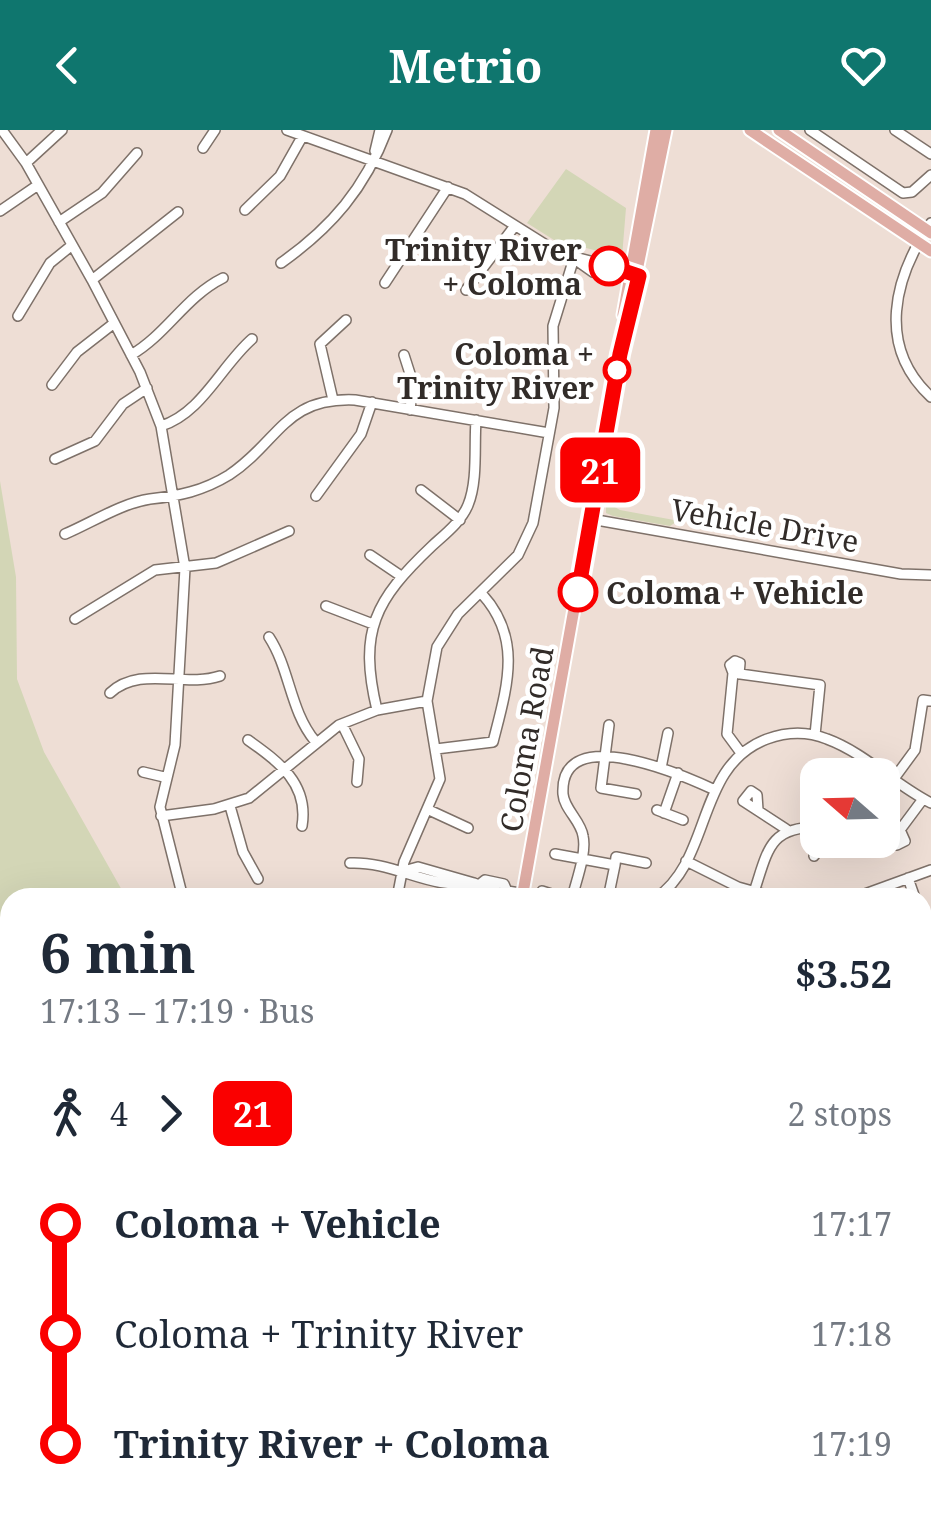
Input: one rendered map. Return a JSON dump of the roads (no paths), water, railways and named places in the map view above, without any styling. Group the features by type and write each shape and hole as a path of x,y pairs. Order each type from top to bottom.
{"main road":[{"name":"Coloma Road","path":"523,888 620,354 656,130"},
{"name":"Coloma Road","path":"633,276 666,130"},
{"path":"750,130 931,252"},
{"path":"778,130 929,228"}],"street":[{"path":"2,130 26,163 92,280 148,388 161,426 185,568 174,745 164,777 161,816 179,888"},
{"path":"26,163 62,130"},
{"path":"203,148 215,130"},
{"path":"287,130 373,158 481,202 514,227 593,272 633,276"},
{"path":"281,263 312,241 353,200 384,130"},
{"path":"810,130 903,193 912,192 931,175"},
{"path":"896,130 931,154"},
{"path":"245,210 280,176 302,138"},
{"path":"59,222 102,192 137,153"},
{"path":"0,211 38,185"},
{"path":"385,282 448,188"},
{"path":"92,280 178,212"},
{"path":"466,290 514,227"},
{"path":"929,228 901,276 895,317 902,354 931,397"},
{"path":"18,316 50,263 71,246"},
{"path":"400,888 440,778 426,701 437,647 458,614 509,567 528,536 555,398 553,326 574,258"},
{"path":"131,355 156,338 194,295 223,278"},
{"path":"333,400 320,344 346,320"},
{"path":"52,385 77,352 113,324"},
{"path":"161,426 174,422 199,400 252,339"},
{"path":"485,356 511,354 552,362"},
{"path":"404,355 413,383 410,410"},
{"path":"55,459 95,441 123,404 148,388"},
{"path":"65,534 136,504 175,499 237,469 291,415 333,400 372,402 550,433"},
{"path":"316,496 360,434 372,402"},
{"path":"377,710 368,668 373,624 401,576 460,520 471,496 476,420"},
{"path":"422,490 460,520"},
{"name":"Vehicle Drive","path":"591,519 898,574 931,576"},
{"path":"75,618 154,570 225,561 289,531"},
{"path":"370,555 401,576"},
{"path":"436,749 493,742 509,640 499,613 482,594"},
{"path":"326,606 373,624"},
{"path":"268,637 282,660 303,725 315,741"},
{"path":"741,753 726,734 736,674 820,684 815,735"},
{"path":"110,693 131,679 177,681 220,676"},
{"path":"900,770 915,750 922,700 931,701"},
{"path":"161,816 230,806 258,793 315,741 342,724 377,710 426,701"},
{"path":"342,724 359,759 356,782"},
{"path":"609,725 600,788 636,794"},
{"path":"661,768 668,733"},
{"path":"667,888 686,860 714,790 741,753 776,736 815,735 859,758"},
{"path":"248,740 284,768 302,796 302,826"},
{"path":"574,888 584,836 563,797 565,782 578,763 590,756 606,756 678,773 714,790"},
{"path":"143,772 164,777"},
{"path":"678,773 661,811 683,820"},
{"path":"900,784 927,801 901,832"},
{"path":"230,806 243,852 258,879"},
{"path":"429,810 468,828"},
{"path":"758,810 786,829 800,828"},
{"path":"750,888 786,829"},
{"path":"555,854 614,864"},
{"path":"610,888 616,858 646,863"},
{"path":"686,860 738,888"},
{"path":"350,863 375,862 460,886 477,884"},
{"path":"881,888 931,870"},
{"path":"908,878 911,888"},
{"path":"477,884 481,888"},
{"path":"475,888 477,884"}],"place":[{"name":"Trinity River + Coloma","path":"609,266"},
{"name":"Coloma + Trinity River","path":"617,370"},
{"name":"Coloma + Vehicle","path":"578,592"}]}
